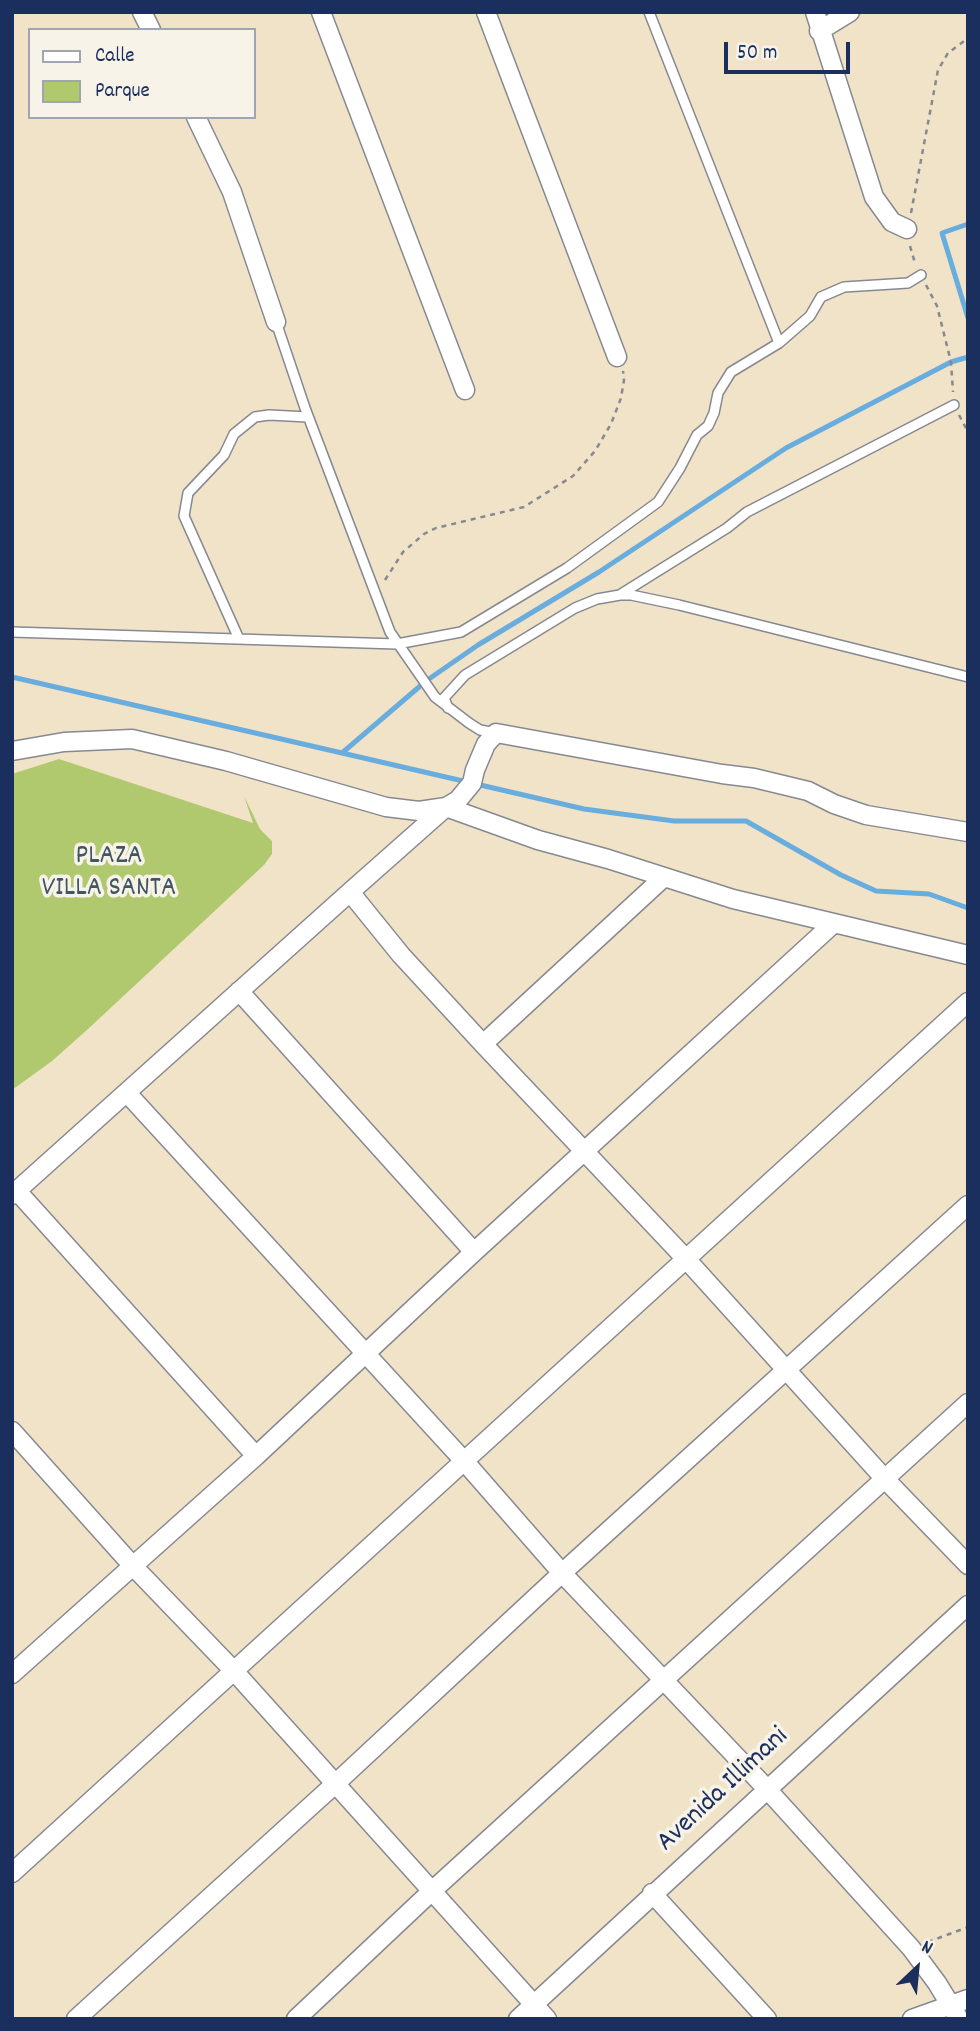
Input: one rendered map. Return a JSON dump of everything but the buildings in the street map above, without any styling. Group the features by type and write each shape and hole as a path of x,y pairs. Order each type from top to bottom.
{"street":[{"path":"321,12 465,390"},
{"path":"486,12 617,357"},
{"path":"815,12 874,197 892,222 907,229"},
{"path":"819,31 850,12"},
{"path":"197,119 232,192 276,323"},
{"path":"256,1456 14,1191 446,807 458,800 472,783 483,750 496,733 754,778 808,790 834,804 866,815 968,832"},
{"path":"12,751 64,742 132,738 226,761 386,807 419,811 446,807 538,840 608,859 733,900 968,955"},
{"path":"483,1044 663,878"},
{"path":"350,892 401,955 687,1260 884,1478 968,1566"},
{"path":"13,1671 256,1456 474,1252 834,923"},
{"path":"239,991 474,1252"},
{"path":"12,1873 968,1002"},
{"path":"127,1093 465,1462 562,1573 766,1788 911,1948 955,2012"},
{"path":"76,2019 785,1369 968,1205"},
{"path":"296,2019 430,1892 968,1403"},
{"path":"12,1431 132,1565 234,1671 547,2019"},
{"name":"Avenida Illimani","path":"518,2019 968,1605"},
{"path":"652,1894 768,2019"},
{"path":"912,2019 955,2012 968,1999"}],"lane":[{"path":"649,12 779,343"},
{"path":"12,632 397,644 461,632 567,568 658,502 697,435 708,426 718,393 731,372 779,343 810,316 821,297 844,287 908,283 921,275"},
{"path":"276,323 308,417 377,599 397,644 435,697 480,730 496,733"},
{"path":"620,595 727,528 747,512 954,405"},
{"path":"239,639 184,516 188,493 224,455 234,433 255,417 308,417"},
{"path":"448,708 444,698 465,675 575,608 597,599 620,595 679,605 968,677"}],"path":[{"path":"968,38 948,53 938,70 907,229 913,260 937,306 951,362 954,405 968,432"},
{"path":"377,599 394,564 424,534 436,528 524,508 573,476 595,451 617,411 624,380 617,357"},
{"path":"911,1948 968,1927"}],"green space":[{"name":"PLAZA VILLA SANTA","path":"59,759 253,823 244,796 260,829 272,841 272,854 264,865 88,1029 52,1061 12,1090 12,774"}],"waterway":[{"path":"968,224 942,233 968,318"},
{"path":"12,677 342,753 426,681 478,645 599,572 786,448 951,362 968,357"},
{"path":"342,753 584,809 674,821 746,821 841,875 876,891 929,894 968,908"}]}
